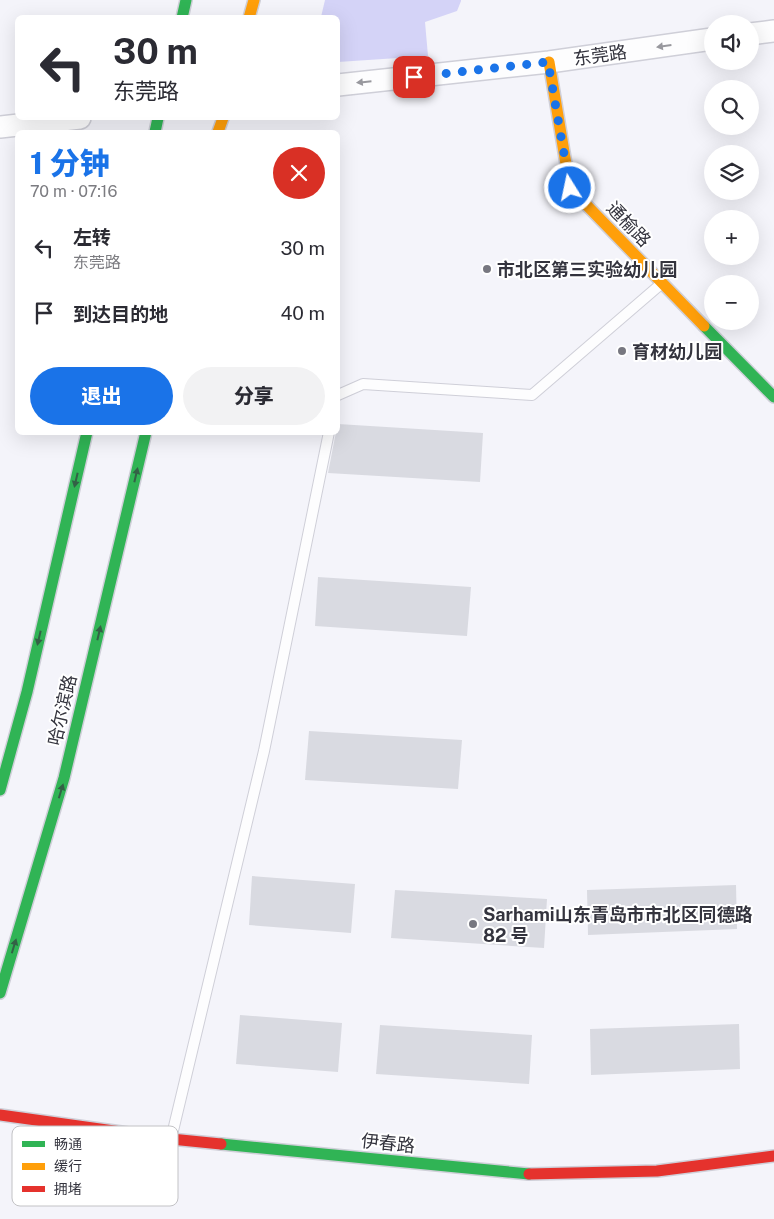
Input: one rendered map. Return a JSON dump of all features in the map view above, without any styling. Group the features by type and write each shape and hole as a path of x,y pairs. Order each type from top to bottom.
{"main road":[{"path":"183,15 186,0"},
{"path":"250,15 254,0"},
{"name":"通榆路","path":"548,62 570,188 774,397"},
{"path":"0,790 26,692 85,435"},
{"name":"哈尔滨路","path":"0,993 64,778 145,435"},
{"name":"伊春路","path":"0,1115 78,1126"},
{"name":"伊春路","path":"178,1140 522,1174 657,1171 774,1156"}],"street":[{"path":"759,33 774,31"},
{"name":"东莞路","path":"340,85 548,62 704,40"},
{"path":"0,127 62,120"}],"lane":[{"path":"340,394 363,384 532,395 662,283"},
{"path":"174,1126 264,751 328,435"}],"shaded area":[{"path":"325,0 461,0 457,11 425,22 428,56 340,62 340,15 321,15"}],"building":[{"path":"340,424 483,433 480,482 328,473 335,435 340,435"},
{"path":"318,577 471,587 467,636 315,626"},
{"path":"309,731 462,740 458,789 305,780"},
{"path":"252,876 355,884 351,933 249,925"},
{"path":"736,885 737,929 588,935 587,890"},
{"path":"395,890 547,899 544,948 391,938"},
{"path":"240,1015 342,1023 338,1072 236,1064"},
{"path":"739,1024 740,1069 591,1075 590,1029"},
{"path":"380,1025 532,1035 529,1084 376,1074"}],"traffic: fast":[{"path":"183,15 186,0"},
{"path":"155,130 158,120"},
{"path":"708,330 774,397"},
{"path":"0,790 27,692 86,435"},
{"path":"0,993 64,778 145,435"},
{"path":"221,1144 529,1174"}],"traffic: slow":[{"path":"250,15 254,0"},
{"path":"549,62 570,188 704,326"},
{"path":"219,130 222,120"}],"traffic: jam":[{"path":"0,1115 78,1126"},
{"path":"178,1140 221,1144"},
{"path":"529,1174 657,1171 774,1156"}],"place":[{"name":"市北区第三实验幼儿园","path":"487,269"},
{"name":"育材幼儿园","path":"622,351"},
{"name":"Sarhami山东青岛市市北区同德路 82 号","path":"473,924"}],"route":[{"path":"414,77 548,62 570,188"}]}
